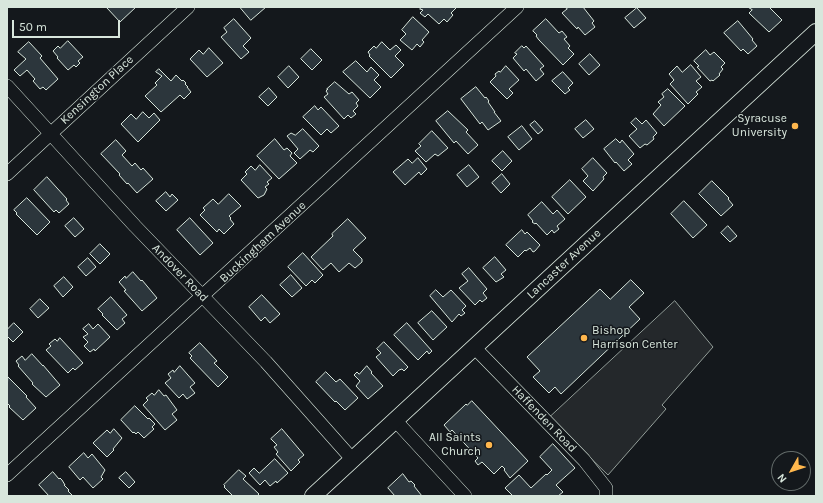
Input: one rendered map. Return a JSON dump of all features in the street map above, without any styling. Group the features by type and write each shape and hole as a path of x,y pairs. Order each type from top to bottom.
{"street":[{"name":"Kensington Place","path":"7,174 188,7"},
{"name":"Buckingham Avenue","path":"7,475 518,7"},
{"name":"Lancaster Avenue","path":"313,496 816,32"},
{"name":"Andover Road","path":"7,86 135,226 266,362 353,460"},
{"name":"Haffenden Road","path":"474,347 584,460 606,488 606,496"},
{"path":"395,420 465,496"}],"shaded area":[{"path":"675,301 713,347 662,405 666,409 608,475 549,418"}],"building":[{"path":"136,7 120,22 107,8"},
{"path":"240,7 266,7 251,20"},
{"path":"422,7 457,7 451,13 453,15 447,22 444,19 439,24 428,14 425,17 420,13 423,10 420,9"},
{"path":"565,7 583,7 594,21 592,23 595,27 585,35 562,13 567,9"},
{"path":"748,7 769,7 782,20 769,32 749,13 752,10"},
{"path":"637,8 646,18 634,28 625,18"},
{"path":"413,17 429,32 422,40 424,42 420,47 417,44 412,50 400,40 406,34 402,30"},
{"path":"234,19 251,38 243,46 249,52 241,59 221,37 227,32 224,28"},
{"path":"546,19 559,33 562,31 567,37 564,39 570,46 568,48 574,54 563,65 539,40 533,31"},
{"path":"738,21 757,46 748,54 743,49 741,51 724,33"},
{"path":"68,41 83,57 78,61 80,63 76,67 74,65 68,70 53,51 58,46 60,48"},
{"path":"29,42 42,56 40,58 58,79 46,90 43,87 40,89 33,81 35,79 27,70 20,76 14,70 26,59 18,52"},
{"path":"382,42 390,50 396,45 401,50 395,56 404,65 391,78 369,56 370,55 368,52 374,46 376,48"},
{"path":"522,46 524,48 526,46 544,66 540,69 544,74 536,81 526,69 524,71 513,58 517,54 515,53"},
{"path":"209,48 223,63 207,77 190,59 199,50 203,54"},
{"path":"311,49 322,60 312,70 301,59"},
{"path":"706,50 710,55 714,52 725,63 721,67 723,69 719,74 720,75 713,81 710,81 697,67 699,66 694,61"},
{"path":"590,54 600,65 589,75 579,64"},
{"path":"356,61 367,72 371,67 379,75 374,80 381,87 370,98 343,72"},
{"path":"691,65 701,77 696,81 702,87 696,92 698,94 688,104 670,84 674,80 669,74 677,66 682,72"},
{"path":"289,66 299,77 288,88 278,77"},
{"path":"506,66 519,80 509,89 513,93 507,99 490,82 496,76 495,74 499,71 500,72"},
{"path":"159,69 171,81 176,75 182,81 183,80 191,92 184,99 180,95 161,112 145,96 157,85 155,83 162,76 156,72"},
{"path":"563,72 573,83 568,88 570,90 565,94 552,81"},
{"path":"335,82 349,94 352,92 359,100 356,103 358,106 353,111 356,114 351,118 348,115 344,119 324,97 328,94 326,91 327,89"},
{"path":"476,87 489,101 488,102 494,112 501,121 488,130 482,122 480,124 461,99"},
{"path":"269,88 277,97 268,106 259,97"},
{"path":"668,89 685,106 664,126 653,114 661,105 658,102 664,97 662,94"},
{"path":"315,106 318,110 321,107 339,126 331,133 327,129 321,135 303,117"},
{"path":"448,111 468,130 466,132 478,145 468,154 456,141 454,143 436,121"},
{"path":"143,112 149,118 154,113 160,120 138,142 121,124 131,114 136,119"},
{"path":"636,118 642,124 646,120 657,133 653,137 654,139 647,145 645,144 640,148 629,136 637,129 631,123"},
{"path":"586,120 594,129 583,138 575,129"},
{"path":"535,121 543,130 538,134 530,125"},
{"path":"522,126 532,139 519,150 508,137"},
{"path":"303,129 319,146 313,152 310,150 300,159 294,153 298,149 287,136 291,133 295,135"},
{"path":"432,131 448,148 438,156 435,154 426,162 415,151 421,146 419,144"},
{"path":"275,139 284,150 287,148 292,153 290,156 297,163 279,179 257,156"},
{"path":"616,139 620,143 622,140 634,154 628,160 632,164 624,171 616,162 615,163 604,149"},
{"path":"116,140 126,151 122,155 132,166 135,163 141,170 143,168 153,179 137,193 128,183 127,184 119,175 120,174 101,154"},
{"path":"503,151 512,161 502,171 492,161"},
{"path":"418,158 427,169 421,175 419,172 405,185 393,172 408,159 412,163"},
{"path":"593,158 607,173 603,177 604,179 593,191 583,181 588,176 582,169"},
{"path":"260,165 272,178 267,182 269,184 265,187 267,189 264,195 258,198 241,180 247,174 245,172 251,166 255,170"},
{"path":"469,165 479,177 467,187 457,175"},
{"path":"502,174 510,184 501,193 492,183"},
{"path":"47,177 67,199 66,200 69,204 59,213 56,210 54,212 34,190"},
{"path":"570,180 586,197 568,214 552,197"},
{"path":"712,181 729,198 728,199 733,205 721,216 699,194"},
{"path":"166,192 170,197 172,194 178,200 166,211 156,201"},
{"path":"229,194 241,206 229,216 234,224 224,234 219,229 217,232 200,215 205,210 203,208 213,199 218,204"},
{"path":"27,198 50,222 37,235 16,214 17,213 14,210"},
{"path":"684,201 707,225 693,238 671,214"},
{"path":"542,202 553,214 557,210 565,219 557,226 559,229 554,233 552,230 547,235 536,223 535,224 532,222 533,221 528,215"},
{"path":"74,218 84,229 75,237 65,226"},
{"path":"190,218 213,243 200,255 177,230"},
{"path":"348,219 366,238 353,250 362,259 362,262 355,268 349,263 339,272 331,263 323,270 311,257"},
{"path":"728,226 737,236 730,242 721,233"},
{"path":"522,230 525,234 527,232 540,245 535,251 533,252 530,248 526,251 525,250 518,257 506,245"},
{"path":"100,244 110,254 100,264 90,254"},
{"path":"303,253 323,275 315,283 312,280 306,286 288,267"},
{"path":"495,257 506,270 501,274 504,277 496,282 483,268"},
{"path":"88,258 96,267 86,276 78,267"},
{"path":"469,268 487,289 483,293 487,298 482,302 480,300 475,305 459,288 468,281 462,274"},
{"path":"133,272 157,298 142,311 124,291 126,290 119,282 125,276 126,278"},
{"path":"291,275 302,288 292,297 280,285"},
{"path":"64,277 73,287 63,297 54,286"},
{"name":"Bishop Harrison Center","path":"631,280 644,293 629,307 640,319 561,394 555,387 549,393 533,377 540,371 527,357 600,289 610,299"},
{"path":"436,290 443,297 451,290 466,306 462,310 465,313 461,316 459,314 452,322 430,296"},
{"path":"262,295 280,314 270,323 265,317 261,321 249,307"},
{"path":"111,297 127,315 122,319 125,323 117,330 98,309"},
{"path":"40,299 49,308 38,318 30,309"},
{"path":"432,311 447,327 433,340 418,323"},
{"path":"14,323 23,332 13,342 7,336 7,330"},
{"path":"407,323 432,351 429,354 427,351 418,360 394,335"},
{"path":"89,324 93,329 98,324 110,337 95,351 94,349 90,352 84,346 88,342 83,337 88,334 83,329"},
{"path":"60,338 83,363 75,370 73,368 68,373 46,350 51,346 49,344 55,339 57,341"},
{"path":"384,342 408,367 404,371 402,369 399,370 393,376 376,357 381,353 377,349"},
{"path":"200,343 217,361 214,363 228,377 218,387 190,358 192,356 189,353"},
{"path":"32,354 60,385 46,397 32,384 33,383 18,366 19,365 16,361 22,356 25,360"},
{"path":"180,366 195,383 190,387 195,393 187,399 183,394 179,398 165,383 171,378 168,374 173,370 174,372"},
{"path":"367,366 372,372 371,373 383,386 368,399 356,386 360,381 354,375 357,372 359,374"},
{"path":"326,372 336,382 340,379 358,398 345,410 316,382"},
{"path":"8,377 27,396 26,397 36,408 23,420 9,407 10,406 7,403"},
{"path":"159,390 164,396 166,395 177,410 172,414 177,420 165,430 143,405 148,400 146,398 152,393 154,395"},
{"name":"All Saints Church","path":"472,401 528,461 510,478 502,466 494,474 482,462 478,465 475,461 478,458 452,430 450,432 444,425 466,404 467,405"},
{"path":"135,406 155,424 152,427 154,429 144,438 138,432 136,434 134,432 133,433 121,420"},
{"path":"114,429 122,438 107,457 93,443 107,430 110,433"},
{"path":"282,429 304,455 298,460 300,462 291,471 276,454 278,452 274,447 277,445 271,439"},
{"path":"553,444 575,468 556,485 563,492 558,496 513,496 505,488 519,475 531,488 552,470 540,457"},
{"path":"84,453 88,458 92,454 105,470 101,477 103,479 93,488 83,477 80,480 69,467"},
{"path":"275,459 288,473 277,483 276,481 270,486 265,480 260,485 249,473 254,468 259,473"},
{"path":"239,470 246,476 243,479 259,494 257,496 233,496 224,487 224,485"},
{"path":"53,472 59,479 60,478 62,480 72,495 49,496 39,485"},
{"path":"126,472 135,482 129,488 119,478"},
{"path":"403,474 409,482 411,481 415,485 414,486 422,496 395,496 388,488"}],"place":[{"name":"Syracuse University","path":"795,126"},
{"name":"Bishop Harrison Center","path":"584,338"},
{"name":"All Saints Church","path":"489,445"}]}
